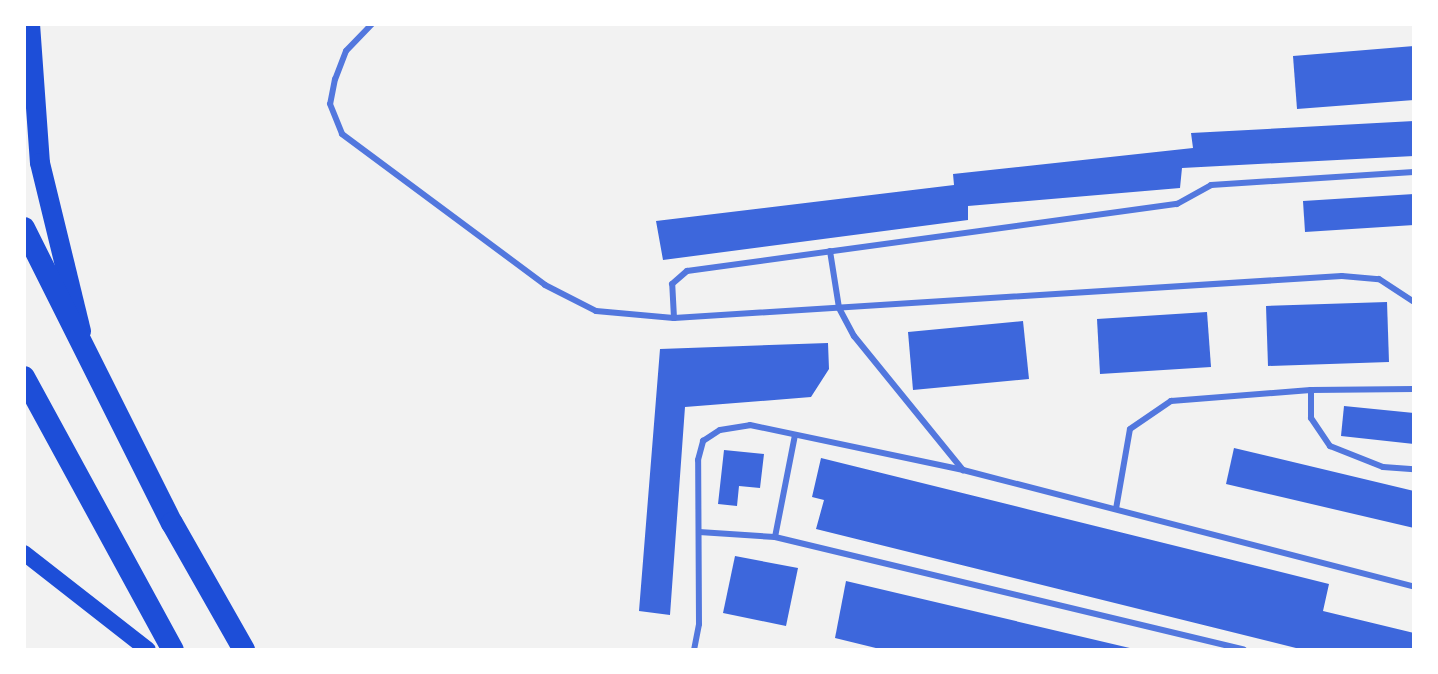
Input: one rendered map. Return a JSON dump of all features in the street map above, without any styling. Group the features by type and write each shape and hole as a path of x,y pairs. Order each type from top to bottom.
{"highway":[{"path":"24,228 172,523 244,650"},
{"path":"24,377 173,650"}],"main road":[{"path":"30,24 40,163 86,350"},
{"path":"24,553 148,650"}],"lane":[{"path":"372,24 346,51 335,79 330,104 342,134 545,285 596,311 674,318 1342,276 1379,279 1414,302"},
{"path":"674,318 672,284 687,271 1177,204 1211,185 1414,172"},
{"path":"830,251 839,308 854,336 963,470"},
{"path":"1116,509 1122,454 1130,429 1147,413 1171,401 1311,390 1414,389"},
{"path":"1311,390 1311,418 1330,446 1383,467 1414,469"},
{"path":"694,650 699,624 698,460 703,441 720,430 750,425 963,470 1414,587"},
{"path":"775,537 795,435"},
{"path":"699,532 775,537 1244,650"}],"building":[{"path":"1414,46 1414,100 1297,109 1293,56"},
{"path":"1414,121 1414,156 1182,168 1180,188 968,206 968,220 663,260 656,221 954,185 953,174 1193,148 1191,133"},
{"path":"1414,194 1414,225 1305,232 1303,201"},
{"path":"1387,302 1389,362 1268,366 1266,306"},
{"path":"1207,312 1211,367 1100,374 1097,319"},
{"path":"1023,321 1029,379 913,390 908,332"},
{"path":"828,343 829,369 811,397 685,407 670,615 639,611 660,349"},
{"path":"1344,406 1414,413 1414,444 1341,436"},
{"path":"1234,448 1414,491 1414,528 1226,484"},
{"path":"724,450 764,454 760,488 739,486 737,506 718,504"},
{"path":"821,458 1329,584 1323,611 1414,633 1414,650 1304,650 816,529 824,500 812,497"},
{"path":"735,556 798,568 786,626 723,613"},
{"path":"846,581 1134,650 884,650 835,638"}]}
